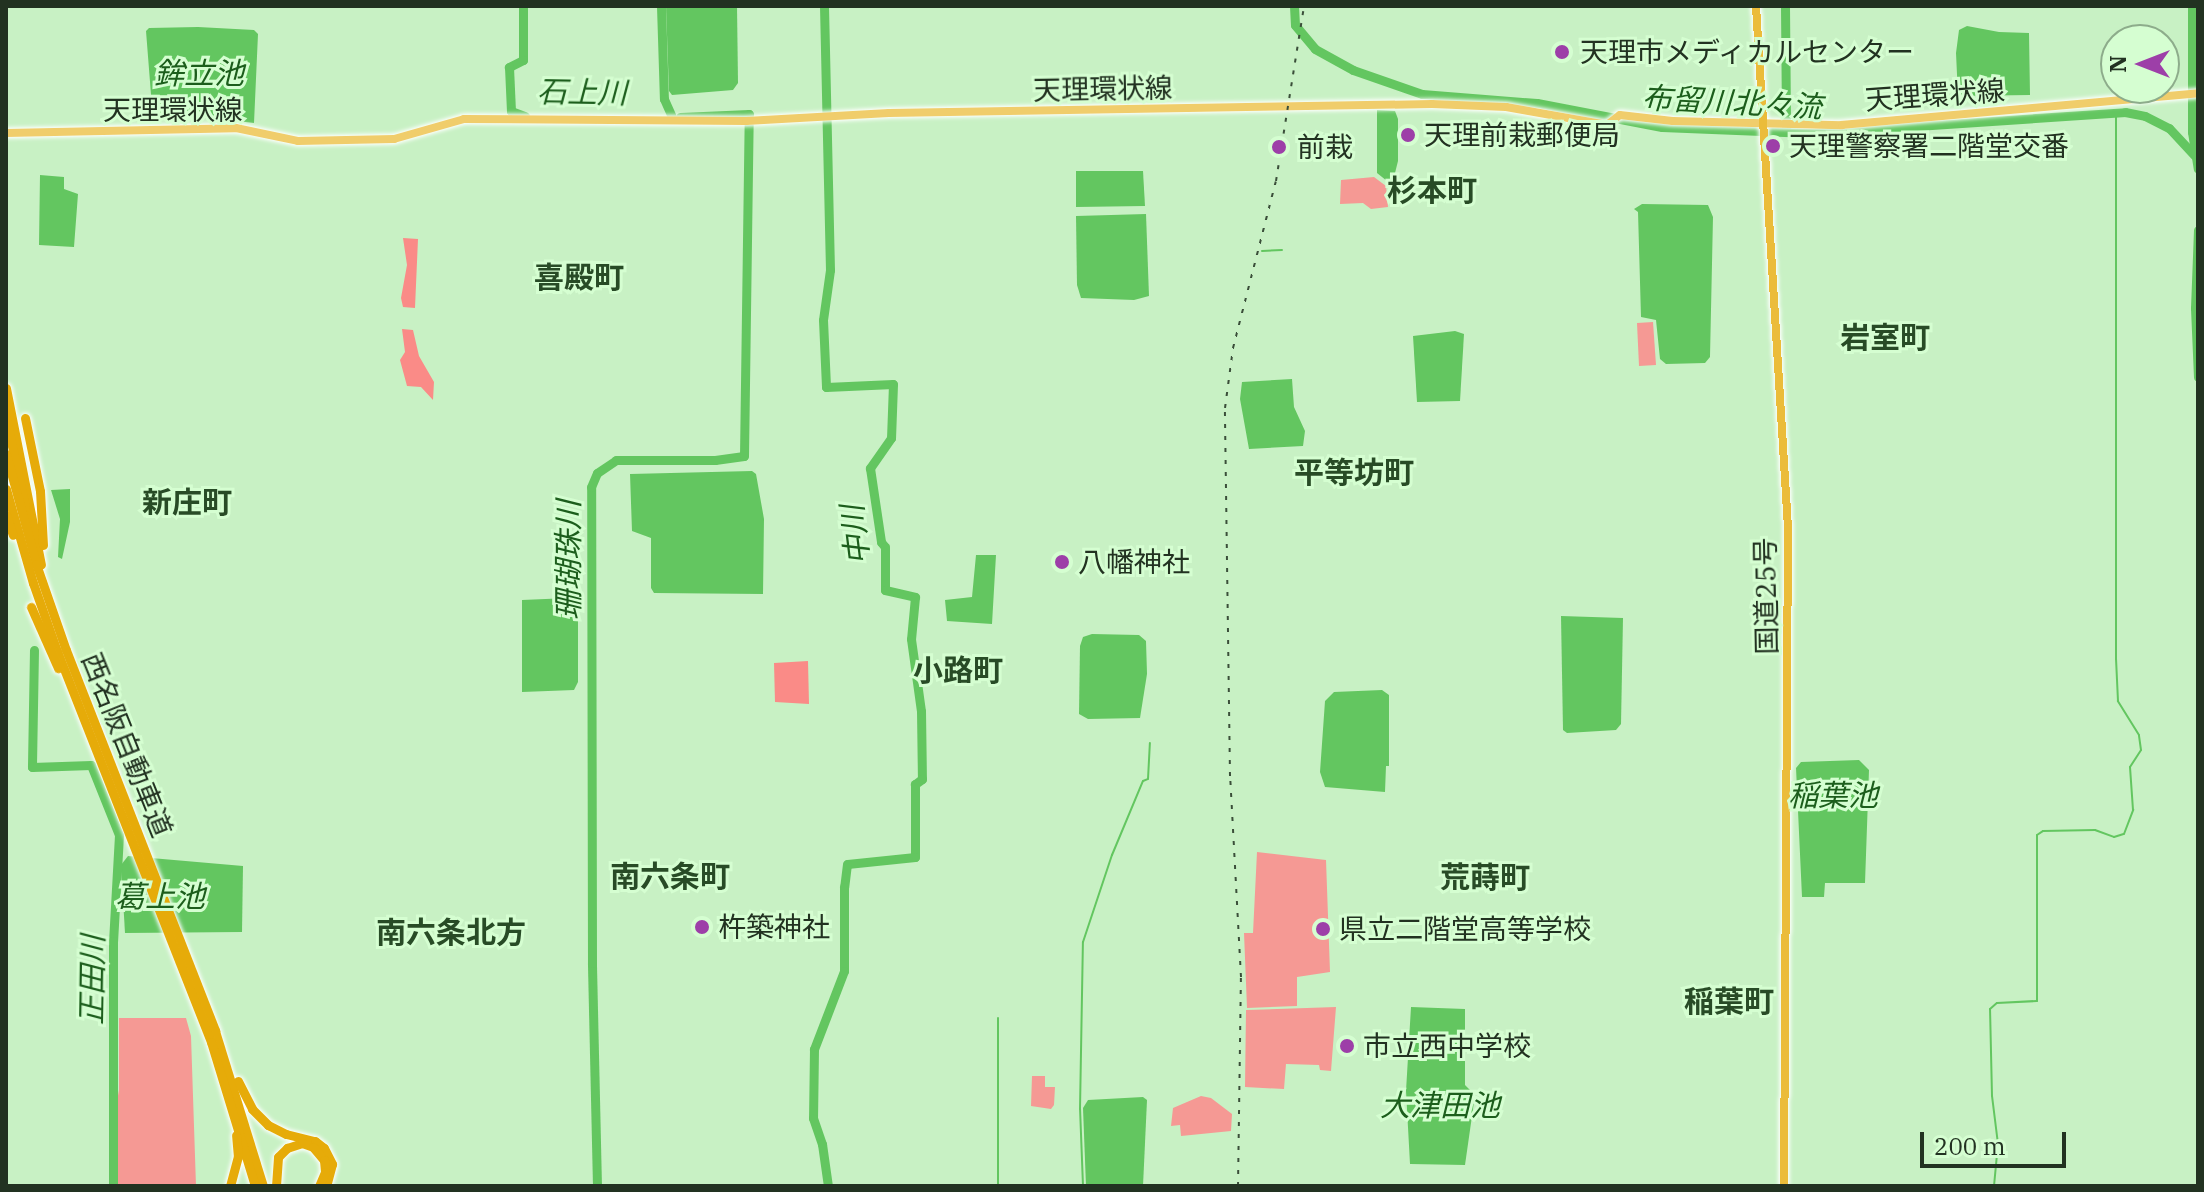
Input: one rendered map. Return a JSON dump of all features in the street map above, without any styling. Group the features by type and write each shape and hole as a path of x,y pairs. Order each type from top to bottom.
{"highway":[{"name":"国道25号","path":"1756,6 1789,597 1784,1186"},
{"path":"6,388 47,596"},
{"path":"6,401 47,596"},
{"path":"6,418 47,596"},
{"path":"25,418 47,596"},
{"path":"6,436 47,596"},
{"name":"西名阪自動車道","path":"6,454 47,596 137,840 215,1031 263,1186"},
{"name":"西名阪自動車道","path":"6,489 33,583 91,736 137,840"},
{"path":"6,503 33,583"},
{"path":"6,515 33,583"},
{"path":"6,525 33,583"},
{"path":"31,607 91,736"},
{"name":"西名阪自動車道","path":"181,950 255,1186"},
{"path":"215,1031 242,1092 257,1115 280,1132 315,1141 328,1153 332,1170 326,1186"},
{"path":"211,1042 236,1136 238,1157 230,1186"},
{"path":"276,1186 278,1157 287,1148 302,1143 313,1147 324,1160 324,1178 319,1186"}],"main road":[{"name":"天理環状線","path":"6,133 236,128 298,141 351,140 404,137 464,119 749,121 825,116 1462,104 1613,120 1763,126 1786,122 1842,125 2193,93"}],"shaded area":[{"path":"1374,177 1386,186 1388,207 1371,209 1363,203 1340,204 1341,180"},
{"path":"403,238 418,239 415,308 403,307 401,298 407,265"},
{"path":"1653,322 1656,365 1639,366 1637,323"},
{"path":"402,329 413,330 419,356 434,382 433,400 421,387 407,386 400,360 405,352"},
{"path":"808,661 809,704 775,702 774,663"},
{"path":"1257,852 1326,860 1330,972 1297,977 1297,1006 1247,1008 1244,933 1253,933"},
{"path":"1336,1007 1331,1071 1320,1070 1319,1065 1286,1064 1284,1089 1245,1087 1246,1010"},
{"path":"119,1018 186,1018 191,1036 196,1186 117,1186 115,1113 119,1090"},
{"path":"1032,1076 1045,1076 1045,1087 1055,1087 1051,1109 1031,1106"},
{"path":"1201,1096 1211,1098 1232,1114 1231,1131 1181,1136 1180,1125 1171,1126 1173,1108"}],"water":[{"path":"666,6 737,6 738,83 733,90 672,95 669,91"},
{"path":"1967,26 2029,33 2030,95 1958,96 1956,53 1959,30"},
{"name":"鉾立池","path":"149,28 254,30 258,34 254,123 210,118 153,120 146,31"},
{"path":"1377,110 1395,111 1398,119 1398,161 1393,181 1387,181 1377,173"},
{"path":"1076,171 1143,171 1145,206 1076,207"},
{"path":"40,175 64,177 64,189 78,194 74,247 39,245"},
{"path":"1642,204 1708,205 1713,217 1710,357 1705,363 1666,364 1660,359 1656,320 1641,317 1638,212 1634,209"},
{"path":"1146,214 1149,296 1134,300 1081,298 1077,285 1076,216"},
{"path":"1455,331 1464,334 1460,401 1417,402 1413,336"},
{"path":"1292,379 1294,407 1305,431 1303,446 1249,449 1240,399 1242,382"},
{"path":"752,471 756,474 764,519 763,594 654,593 651,588 651,538 632,531 630,474"},
{"path":"70,489 70,522 62,559 58,557 60,519 51,490"},
{"path":"976,555 996,555 992,624 947,621 945,600 972,597"},
{"path":"578,594 578,682 574,690 522,692 522,600 569,598"},
{"path":"1561,616 1623,618 1621,724 1616,730 1567,733 1563,730"},
{"path":"1092,634 1139,635 1146,641 1147,674 1140,718 1088,719 1079,714 1080,646 1083,637"},
{"path":"1382,690 1389,695 1389,766 1386,766 1385,792 1325,787 1320,772 1325,701 1334,692"},
{"name":"稲葉池","path":"1859,760 1869,770 1865,883 1825,883 1824,897 1802,897 1796,768 1801,762"},
{"name":"葛上池","path":"128,856 243,866 242,932 125,933 121,865"},
{"name":"大津田池","path":"1411,1007 1465,1009 1465,1085 1475,1095 1465,1165 1410,1164 1406,1091"},
{"path":"1143,1097 1147,1100 1143,1186 1086,1186 1083,1108 1088,1100"}],"waterway":[{"name":"石上川","path":"523,6 523,60 509,67 511,111 525,116"},
{"name":"珊瑚珠川","path":"661,6 664,99 672,117"},
{"name":"中川","path":"824,6 830,270 823,320 826,387 893,384 891,438 870,468 881,542 885,547 885,590 915,597 911,639 921,711 922,779 915,784 915,857 847,864 844,971 814,1049 813,1118 822,1144 828,1186"},
{"name":"布留川北々流","path":"1294,6 1295,25 1315,49 1353,70 1422,94 1537,103 1662,127 1811,133 2125,112 2145,116 2169,128 2194,155"},
{"path":"1785,6 1786,129"},
{"path":"2192,6 2192,132 2198,169"},
{"path":"1994,1186 1998,1144 1992,1096 1990,1009 1997,1003 2037,1001 2037,835 2043,831 2095,830 2114,837 2124,834 2133,810 2130,767 2141,750 2139,735 2118,701 2116,659 2116,111"},
{"name":"珊瑚珠川","path":"597,1186 592,963 591,487 597,473 616,460 715,460 744,456 749,114 680,117"},
{"path":"2198,230 2195,308 2198,377"},
{"path":"1262,251 1282,250"},
{"name":"正田川","path":"34,650 32,767 91,765 119,835 113,941 113,1186"},
{"path":"1083,1186 1080,1109 1083,942 1112,855 1143,781 1148,779 1150,743"},
{"path":"998,1018 998,1186"}],"railway":[{"path":"1238,1186 1241,977 1230,776 1225,408 1233,348 1276,181 1304,6"}],"place":[{"name":"天理市メディカルセンター","path":"1562,52"},
{"name":"天理前栽郵便局","path":"1408,135"},
{"name":"天理警察署二階堂交番","path":"1773,146"},
{"name":"前栽","path":"1279,147"},
{"name":"八幡神社","path":"1062,562"},
{"name":"杵築神社","path":"702,927"},
{"name":"県立二階堂高等学校","path":"1323,929"},
{"name":"市立西中学校","path":"1347,1046"}],"district":[{"name":"杉本町","path":"1432,190"},
{"name":"喜殿町","path":"579,277"},
{"name":"岩室町","path":"1885,337"},
{"name":"平等坊町","path":"1354,472"},
{"name":"新庄町","path":"187,502"},
{"name":"小路町","path":"958,670"},
{"name":"南六条町","path":"670,876"},
{"name":"荒蒔町","path":"1485,877"},
{"name":"南六条北方","path":"451,932"},
{"name":"稲葉町","path":"1729,1001"}]}
